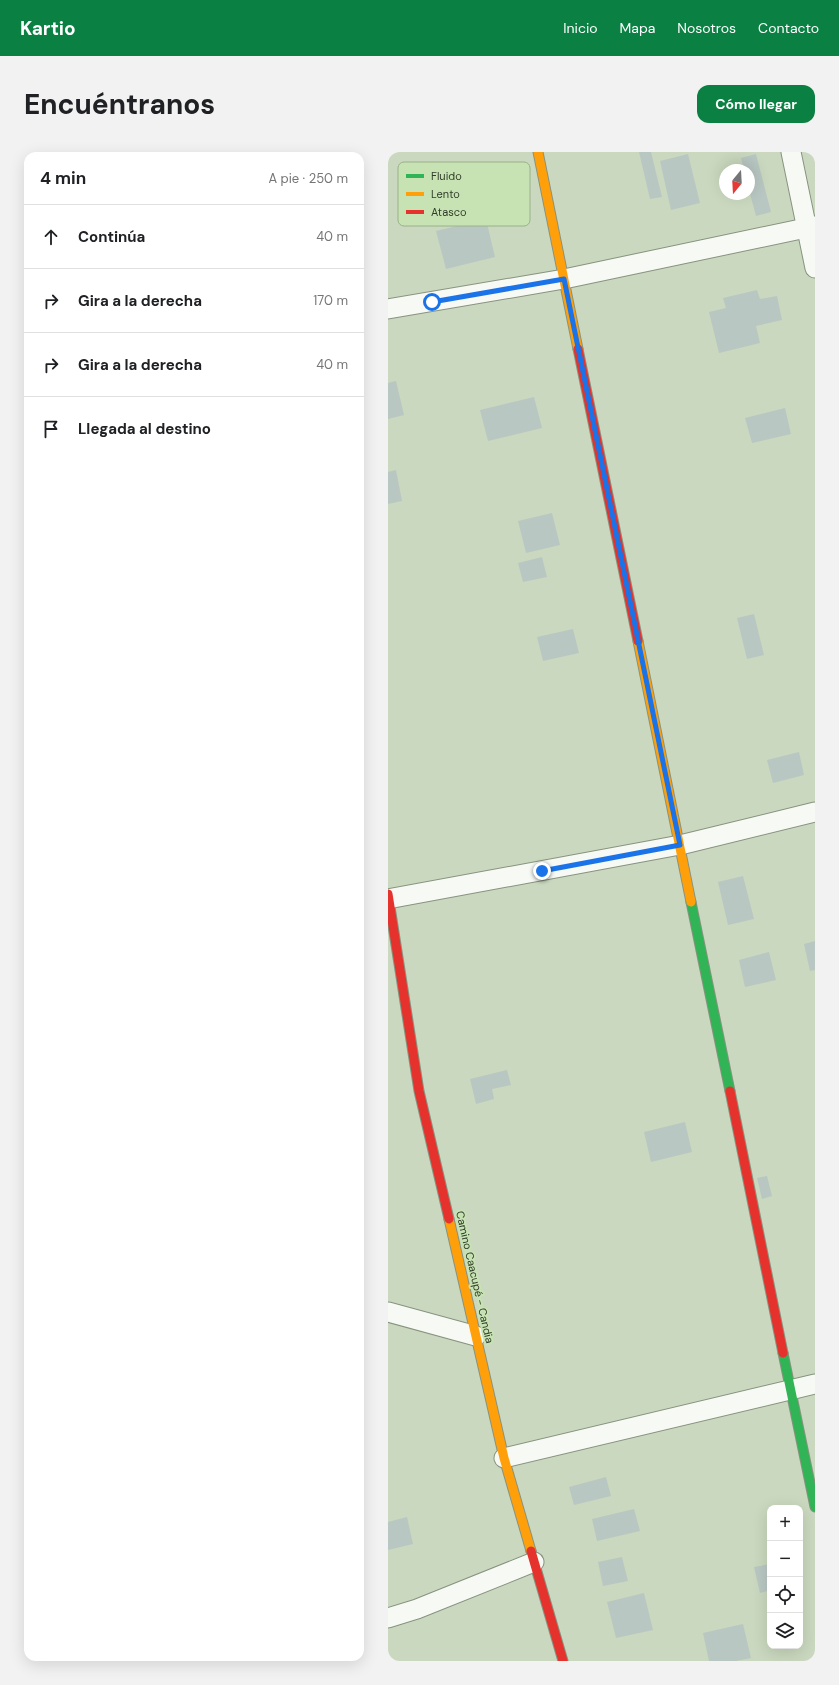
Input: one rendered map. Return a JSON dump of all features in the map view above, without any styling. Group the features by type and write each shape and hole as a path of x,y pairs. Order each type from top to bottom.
{"street":[{"path":"538,152 815,1507"},
{"path":"791,152 811,227 815,268"},
{"path":"388,309 564,279 811,227"},
{"path":"388,897 680,845 815,812"},
{"name":"Camino Caacupé - Candia","path":"388,897 419,1091 504,1458 563,1661"},
{"path":"388,1312 476,1336"},
{"path":"504,1458 815,1384"},
{"path":"388,1618 417,1609 534,1562"}],"building":[{"path":"639,152 651,152 662,197 650,199"},
{"path":"688,154 700,203 671,210 660,161"},
{"path":"756,154 771,212 756,216 752,200 755,200 755,164 742,164 741,158"},
{"path":"457,226 488,226 495,257 446,269 436,231"},
{"path":"757,290 760,299 777,296 782,320 756,326 760,343 719,353 709,312 726,308 723,298"},
{"path":"396,381 404,415 388,419 388,383"},
{"path":"534,397 542,428 488,441 480,410"},
{"path":"785,408 791,434 752,443 745,418"},
{"path":"396,470 402,501 388,504 388,472"},
{"path":"552,513 560,545 526,553 518,521"},
{"path":"542,557 547,577 523,582 518,563"},
{"path":"754,614 764,655 747,659 737,618"},
{"path":"573,629 579,653 543,661 537,637"},
{"path":"799,752 804,775 773,783 767,760"},
{"path":"743,876 754,919 728,925 718,882"},
{"path":"815,941 815,970 810,971 804,944"},
{"path":"769,952 776,980 745,987 739,960"},
{"path":"507,1070 511,1085 492,1089 494,1099 476,1104 470,1079"},
{"path":"685,1122 692,1152 651,1162 644,1132"},
{"path":"767,1176 772,1196 762,1199 757,1178"},
{"path":"606,1477 611,1496 574,1505 569,1487"},
{"path":"634,1509 640,1531 597,1541 592,1519"},
{"path":"407,1517 413,1544 388,1550 388,1522"},
{"path":"622,1557 628,1581 603,1586 598,1562"},
{"path":"767,1565 767,1591 760,1593 754,1567"},
{"path":"644,1593 653,1630 616,1638 607,1602"},
{"path":"743,1624 751,1658 736,1661 709,1661 703,1633"}],"traffic: fast":[{"path":"691,902 730,1091"},
{"path":"783,1353 815,1507"}],"traffic: slow":[{"path":"538,152 578,349"},
{"path":"638,641 691,902"},
{"path":"449,1219 504,1458 531,1551"}],"traffic: jam":[{"path":"578,349 638,641"},
{"path":"388,894 419,1091 449,1219"},
{"path":"730,1091 783,1353"},
{"path":"531,1551 563,1661"}],"route":[{"path":"432,302 564,279 680,845 542,871"}]}
